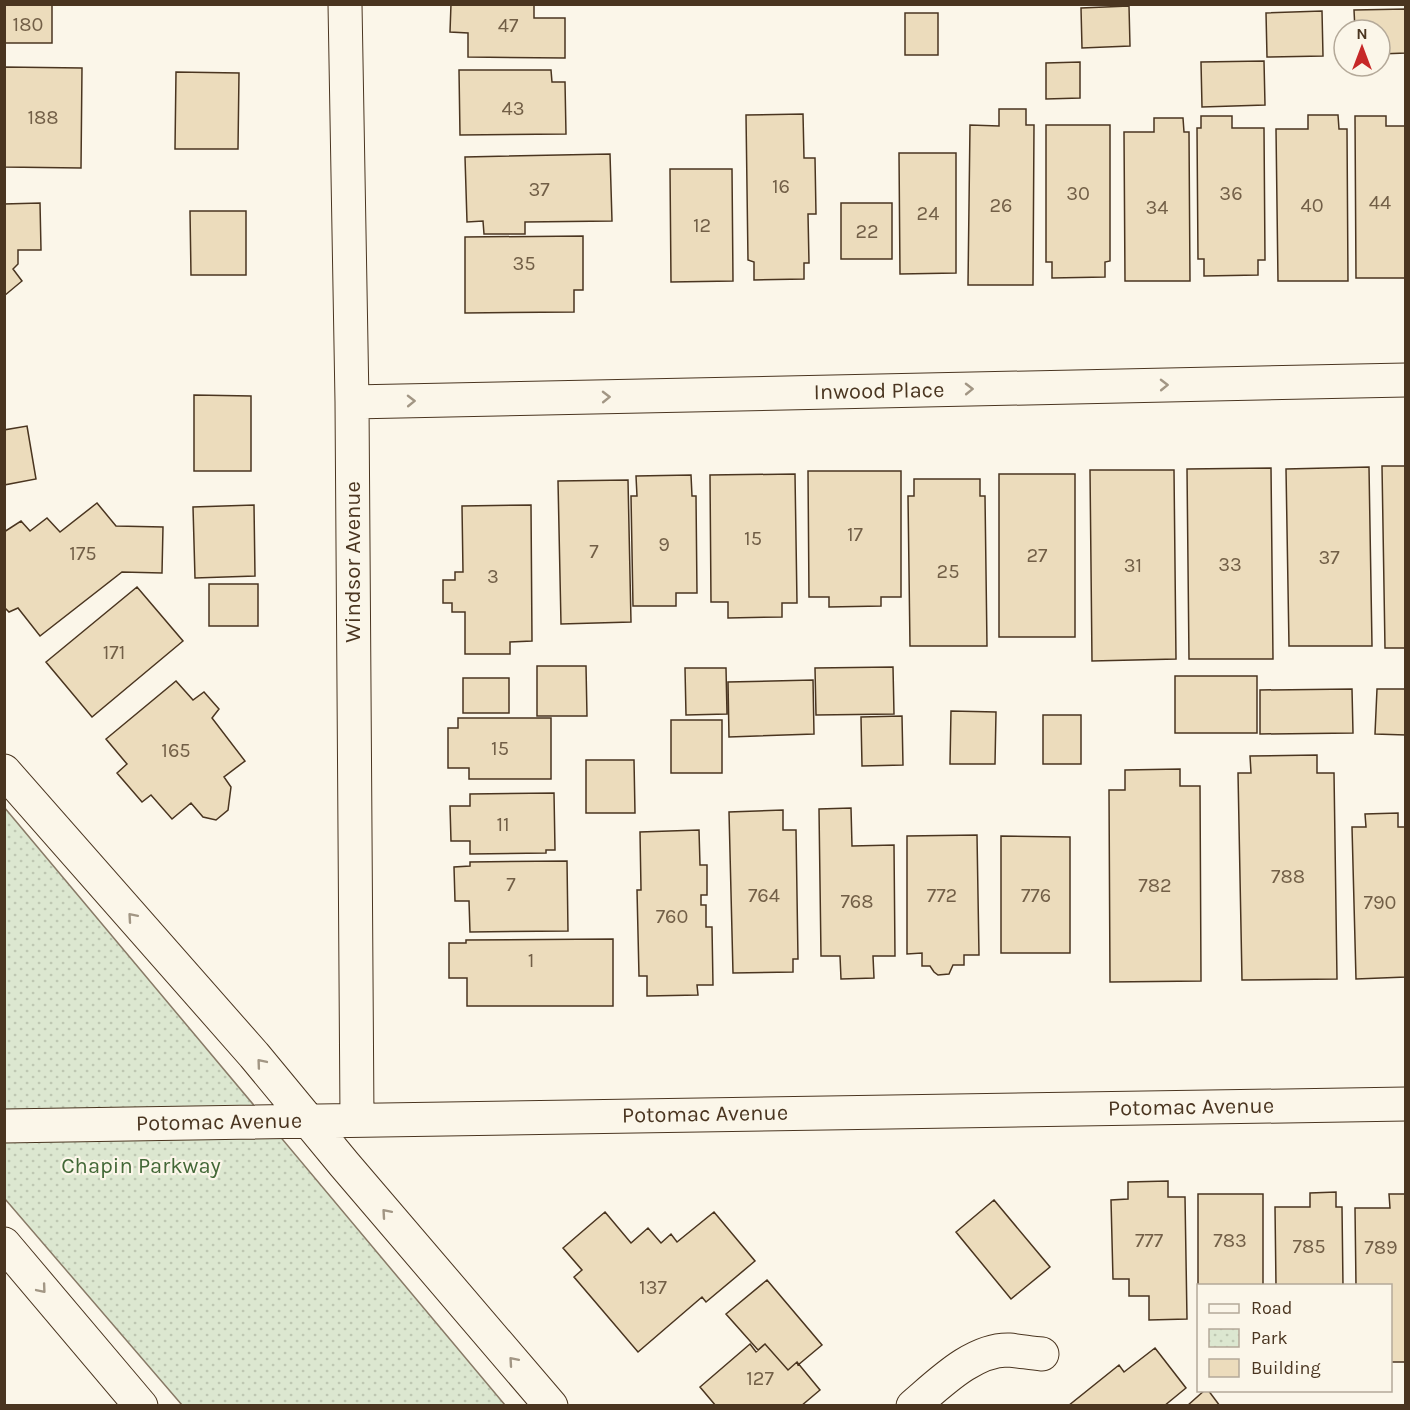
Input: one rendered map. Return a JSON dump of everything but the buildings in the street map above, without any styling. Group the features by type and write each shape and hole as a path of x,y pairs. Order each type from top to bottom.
{"street":[{"name":"Windsor Avenue","path":"345,4 352,402 357,1119"},
{"name":"Inwood Place","path":"352,402 1406,380"},
{"path":"4,771 310,1121 344,1164 551,1406"},
{"name":"Potomac Avenue","path":"4,1126 1406,1104"},
{"path":"4,1245 141,1406"},
{"path":"913,1406 958,1368 989,1353 1007,1350 1042,1354"}],"green space":[{"name":"Chapin Parkway","path":"4,807 505,1405 182,1405 5,1199"}]}
